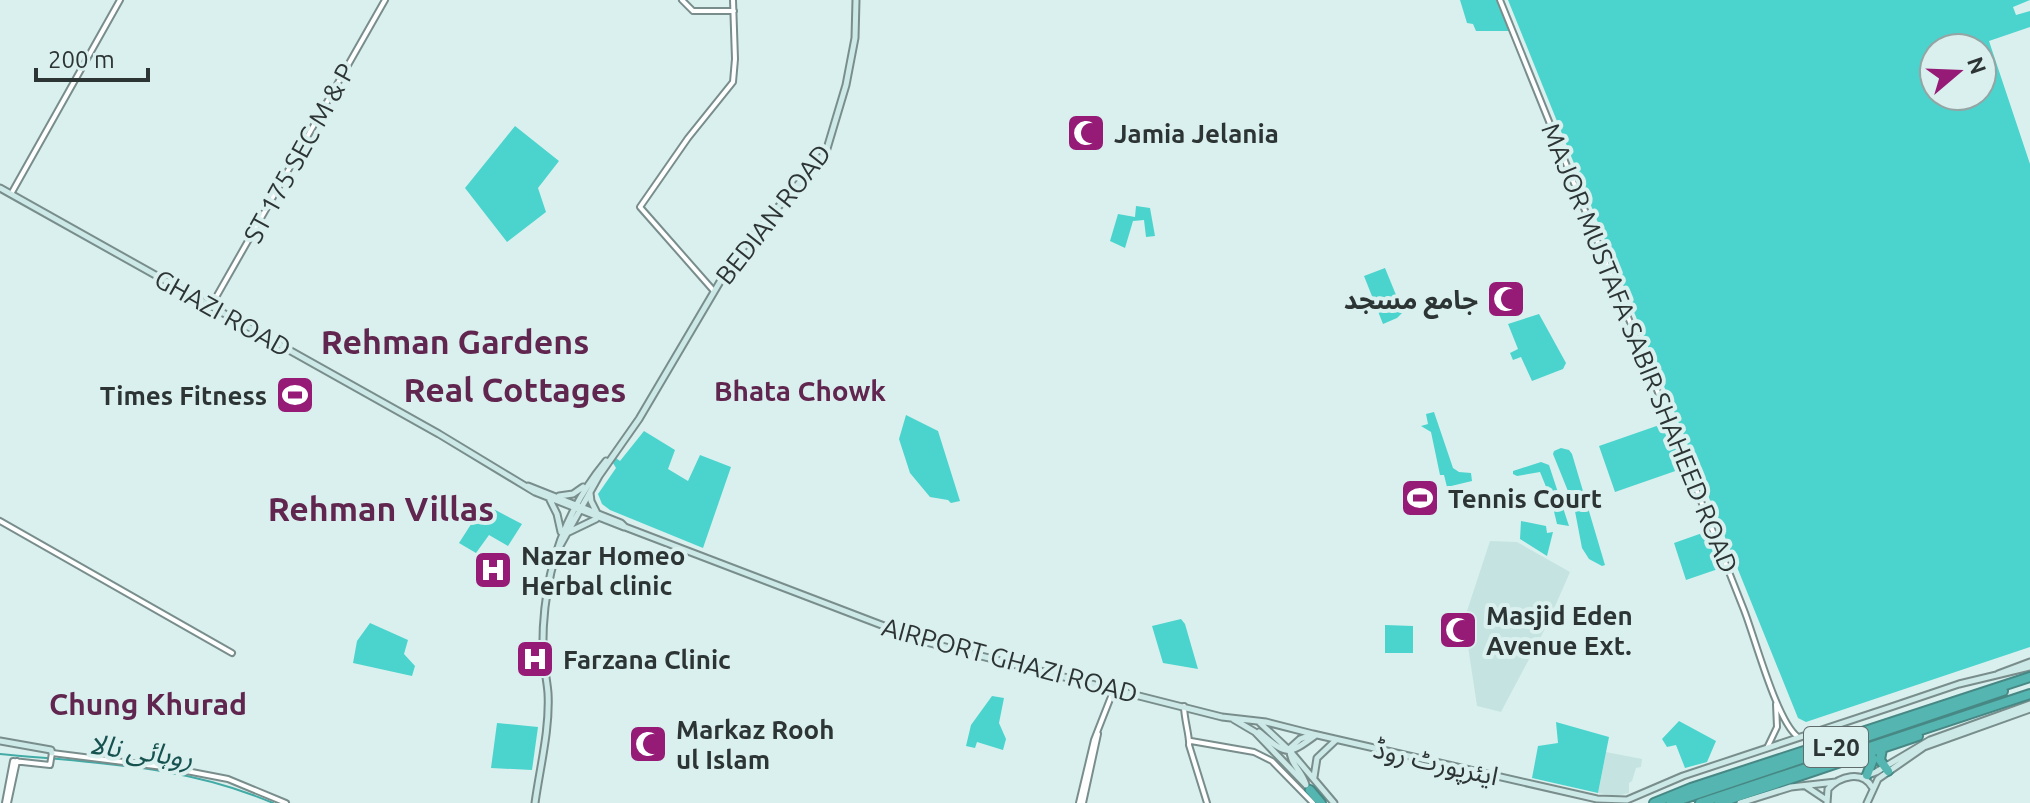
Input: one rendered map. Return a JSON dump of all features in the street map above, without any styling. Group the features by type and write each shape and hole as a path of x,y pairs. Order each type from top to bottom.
{"highway":[{"path":"1654,803 1723,777 2030,680"},
{"name":"L-20","path":"1671,803 2030,680"},
{"name":"L-20","path":"1700,803 2030,694"},
{"path":"1719,803 1882,749 1989,708"},
{"path":"1882,749 1880,760 1886,769"},
{"path":"1865,776 1873,759 1869,753"},
{"path":"1308,787 1322,803"}],"main road":[{"name":"BEDIAN ROAD","path":"535,803 547,714 543,625 546,593 556,553 589,483 639,419 734,258 828,148 852,56 856,0"},
{"name":"GHAZI ROAD","path":"0,188 549,499 577,507"},
{"name":"BEDIAN ROAD","path":"577,507 615,452"},
{"path":"558,496 573,494 589,483"},
{"name":"GHAZI ROAD","path":"528,486 558,496 577,507"},
{"path":"549,499 564,534 597,516 590,492"},
{"name":"AIRPORT GHAZI ROAD","path":"577,507 939,646 1232,718 1315,735"},
{"name":"ایئرپورٹ روڈ","path":"1315,735 1597,799 1620,801 1798,737 2030,665"},
{"path":"1740,803 1791,787 1865,776 1886,769 1930,740 2030,707"},
{"path":"1232,718 1258,731 1279,750 1290,751"},
{"path":"1258,721 1290,751 1334,803"},
{"path":"1251,729 1308,787"},
{"path":"1308,787 1292,762 1290,751 1294,743 1315,735"},
{"path":"1314,779 1317,758 1337,739"},
{"path":"0,741 42,747 51,750 52,754"},
{"path":"1872,788 1886,769"},
{"path":"1865,776 1872,788 1867,803"},
{"path":"1805,787 1826,801 1828,789 1836,782"}],"street":[{"path":"11,194 120,0"},
{"name":"ST 175 SEC M & P","path":"211,306 385,0"},
{"path":"682,0 693,11 734,11"},
{"path":"713,290 640,207 688,138 728,90 735,71 733,0"},
{"name":"MAJOR MUSTAFA SABIR SHAHEED ROAD","path":"1500,0 1639,340 1775,698 1790,730 1798,737"},
{"path":"0,521 232,653"},
{"path":"1081,803 1094,740 1114,689"},
{"path":"1767,748 1778,722 1775,698"},
{"path":"1184,706 1183,720 1207,803"},
{"path":"1191,741 1254,752 1272,761 1313,803"},
{"path":"6,803 15,761 50,765 52,754 228,779 286,803"}],"shaded area":[{"path":"1460,0 1496,0 1509,31 1476,31 1473,24 1467,23"},
{"path":"1508,0 2030,0 2013,7 2016,15 2030,11 2030,27 1998,38 1998,32 1918,32 1918,112 1998,112 1998,68 2030,164 2030,647 1806,722 1798,718"},
{"path":"515,126 559,161 538,188 546,212 507,242 465,188"},
{"path":"1136,206 1150,208 1155,236 1146,237 1144,220 1133,221 1125,248 1110,241 1118,214 1135,217"},
{"path":"1385,268 1403,312 1383,324 1364,276"},
{"path":"1539,314 1566,363 1563,369 1532,381 1521,357 1513,360 1510,353 1518,349 1508,324"},
{"path":"1434,412 1453,468 1471,473 1472,481 1447,487 1444,475 1440,475 1431,432 1421,426 1428,424 1426,414"},
{"path":"906,415 938,431 960,501 951,503 930,497 910,473 899,439"},
{"path":"1668,422 1684,468 1615,492 1599,446"},
{"path":"644,431 675,450 668,469 688,481 700,455 731,467 703,548 602,504 598,494 616,468 613,463 616,458 620,461"},
{"path":"1561,448 1572,454 1605,565 1589,559 1582,548 1574,506 1553,454"},
{"path":"1541,462 1549,465 1569,526 1557,524 1540,472 1513,474 1513,471"},
{"path":"484,504 522,524 508,546 489,535 476,553 459,543"},
{"path":"1521,521 1546,526 1547,533 1553,532 1547,556 1520,539"},
{"path":"1708,531 1721,568 1686,580 1674,543"},
{"path":"1490,541 1517,542 1570,572 1546,627 1501,712 1477,706 1464,620"},
{"path":"1181,619 1198,669 1163,663 1152,626"},
{"path":"370,623 408,640 404,654 415,666 412,676 353,663 357,641"},
{"path":"1385,625 1413,626 1413,653 1385,653"},
{"path":"992,696 1004,698 999,723 1006,739 1003,750 977,742 975,748 966,746 971,725"},
{"path":"1679,721 1716,741 1707,762 1685,768 1676,745 1667,747 1662,739"},
{"path":"1556,722 1609,737 1598,793 1532,778 1538,746 1558,743"},
{"path":"497,723 538,727 532,770 491,768"},
{"path":"1606,752 1642,759 1641,767 1636,768 1629,783 1629,793 1617,796 1598,793"}],"waterway":[{"name":"روہائی نالا","path":"0,754 105,763 173,773 240,790 273,803"}],"place":[{"name":"Jamia Jelania","path":"1086,133"},
{"name":"جامع مسجد","path":"1506,299"},
{"name":"Times Fitness","path":"295,395"},
{"name":"Tennis Court","path":"1420,498"},
{"name":"Nazar Homeo Herbal clinic","path":"493,570"},
{"name":"Masjid Eden Avenue Ext.","path":"1458,630"},
{"name":"Farzana Clinic","path":"535,659"},
{"name":"Markaz Rooh ul Islam","path":"648,744"}],"district":[{"name":"Rehman Gardens","path":"455,341"},
{"name":"Real Cottages","path":"515,389"},
{"name":"Bhata Chowk","path":"800,390"},
{"name":"Rehman Villas","path":"381,508"},
{"name":"Chung Khurad","path":"148,704"}]}
